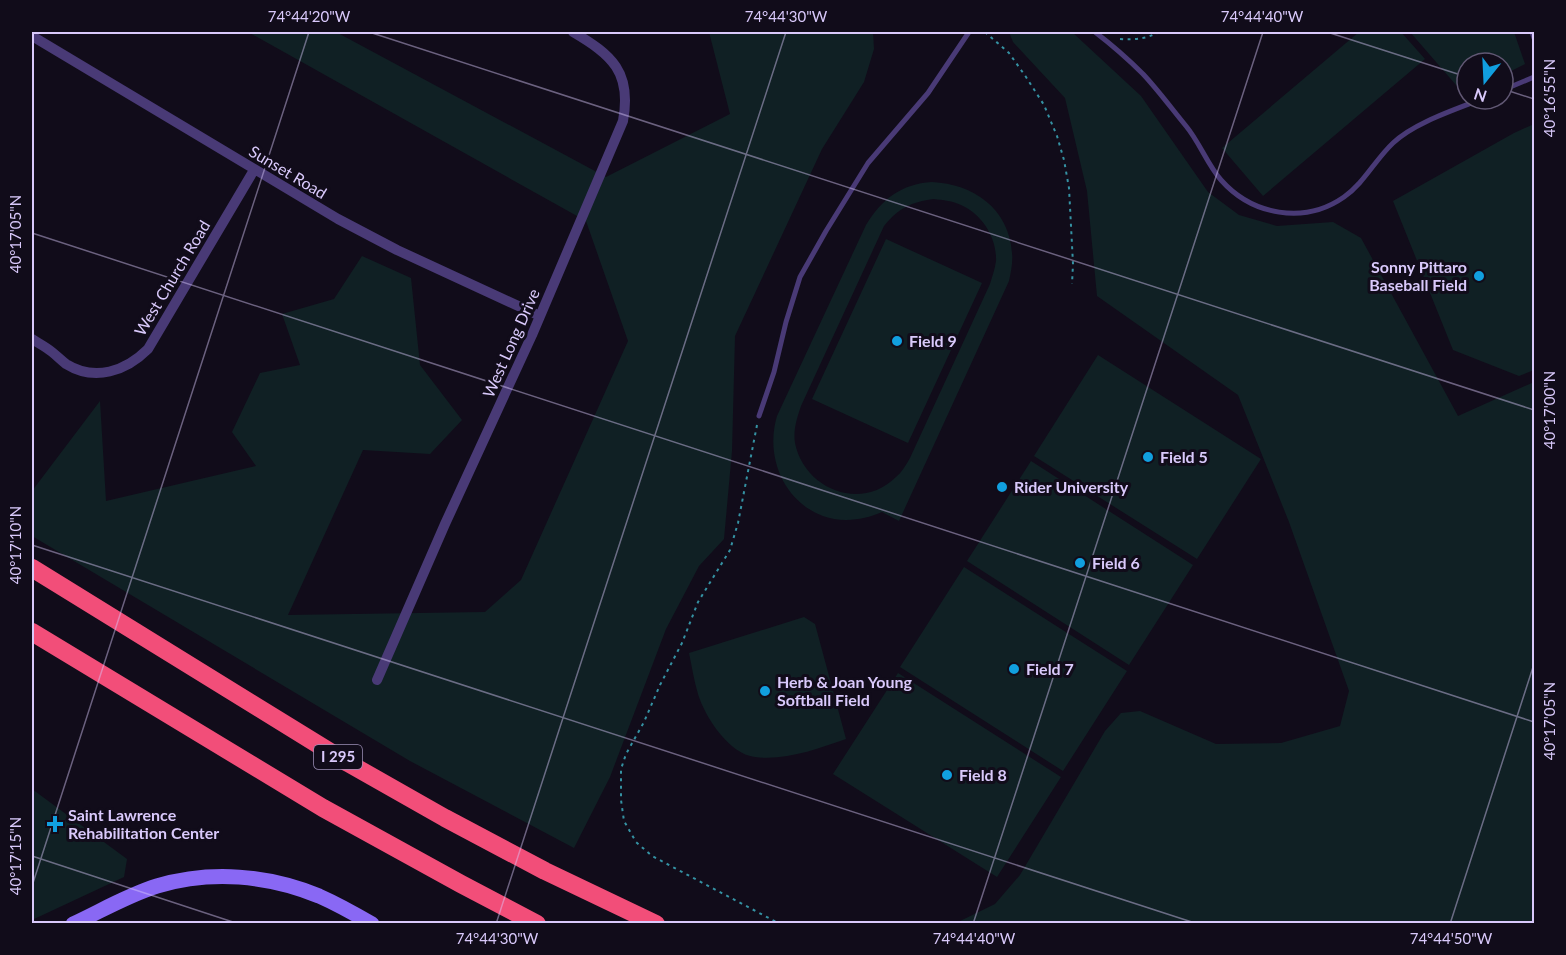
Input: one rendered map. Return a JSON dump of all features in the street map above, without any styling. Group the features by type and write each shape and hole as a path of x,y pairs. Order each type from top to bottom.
{"highway":[{"name":"I 295","path":"32,568 396,791 545,871 656,924"},
{"path":"32,632 323,808 537,924"}],"street":[{"name":"West Long Drive","path":"377,680 540,316 623,122 626,106 625,91 615,65 605,53 573,32"},
{"name":"Sunset Road","path":"32,36 338,219 397,250 540,316"},
{"name":"West Church Road","path":"32,339 68,365 82,371 111,372 126,367 138,359 148,349 254,170"},
{"path":"73,924 158,886 210,877 257,879 294,887 321,897 372,924"}],"lane":[{"path":"759,416 774,372 800,277 868,163 928,93 969,32"},
{"path":"1095,32 1143,74 1189,130 1219,178 1234,194 1251,204 1273,212 1296,213 1320,210 1343,198 1360,183 1393,143 1408,132 1455,110"},
{"path":"1532,32 1534,38"},
{"path":"1515,85 1534,77"}],"path":[{"path":"985,32 1009,53 1021,69 1044,105 1057,136 1070,188 1072,284"},
{"path":"1120,39 1140,39 1159,32"},
{"path":"759,416 738,524 730,550 698,602 682,644 626,754 621,769 621,800 624,822 636,842 652,856 780,924"}],"shaded area":[{"path":"248,32 336,32 606,177 730,114 709,32 873,32 874,49 864,82 822,149 735,336 732,451 724,539 699,566 666,629 610,777 574,848 410,761 32,536 32,491 100,401 106,501 256,466 232,432 260,373 300,365 282,314 334,299 362,256 411,278 420,365 462,420 430,454 363,450 288,615 485,612 521,580 628,341 586,221"},
{"path":"1009,32 1072,32 1141,96 1208,192 1239,215 1277,226 1333,222 1361,238 1458,416 1534,382 1534,923 956,923 995,904 1020,875 1105,731 1121,713 1140,711 1216,744 1281,743 1340,726 1349,691 1289,522 1238,395 1097,296 1087,191 1065,98 1013,42"},
{"path":"1359,32 1401,32 1425,59 1263,196 1222,148"},
{"path":"1410,32 1514,32 1525,64 1515,69 1515,51 1455,51 1455,84"},
{"name":"Sonny Pittaro Baseball Field","path":"1534,124 1534,370 1519,376 1453,350 1393,201"},
{"path":"921,183 947,184 975,193 996,211 1004,223 1012,253 1009,281 899,521 882,512 853,520 830,518 809,509 797,500 780,475 774,446 777,416 866,225 893,194","holes":["934,199 955,203 969,209 987,228 996,252 996,264 990,284 902,471 882,487 867,493 851,494 836,490 822,483 810,473 800,459 795,443 795,433 801,406 884,226 906,207"]},
{"name":"Field 9","path":"886,239 982,283 908,443 812,399"},
{"name":"Field 5","path":"1098,355 1261,459 1197,559 1034,456"},
{"name":"Field 6","path":"1031,461 1193,565 1129,665 967,561"},
{"name":"Field 7","path":"964,567 1127,671 1063,771 900,667"},
{"name":"Herb & Joan Young Softball Field","path":"804,617 815,624 846,739 789,756 766,758 745,754 727,742 706,713 697,689 689,653"},
{"name":"Field 8","path":"898,673 1061,777 997,877 833,774"},
{"name":"Saint Lawrence Rehabilitation Center","path":"32,789 127,859 124,877 32,920"}],"place":[{"name":"Sonny Pittaro Baseball Field","path":"1479,276"},
{"name":"Field 9","path":"897,341"},
{"name":"Field 5","path":"1148,457"},
{"name":"Rider University","path":"1002,487"},
{"name":"Field 6","path":"1080,563"},
{"name":"Field 7","path":"1014,669"},
{"name":"Herb & Joan Young Softball Field","path":"765,691"},
{"name":"Field 8","path":"947,775"},
{"name":"Saint Lawrence Rehabilitation Center","path":"55,824"}]}
